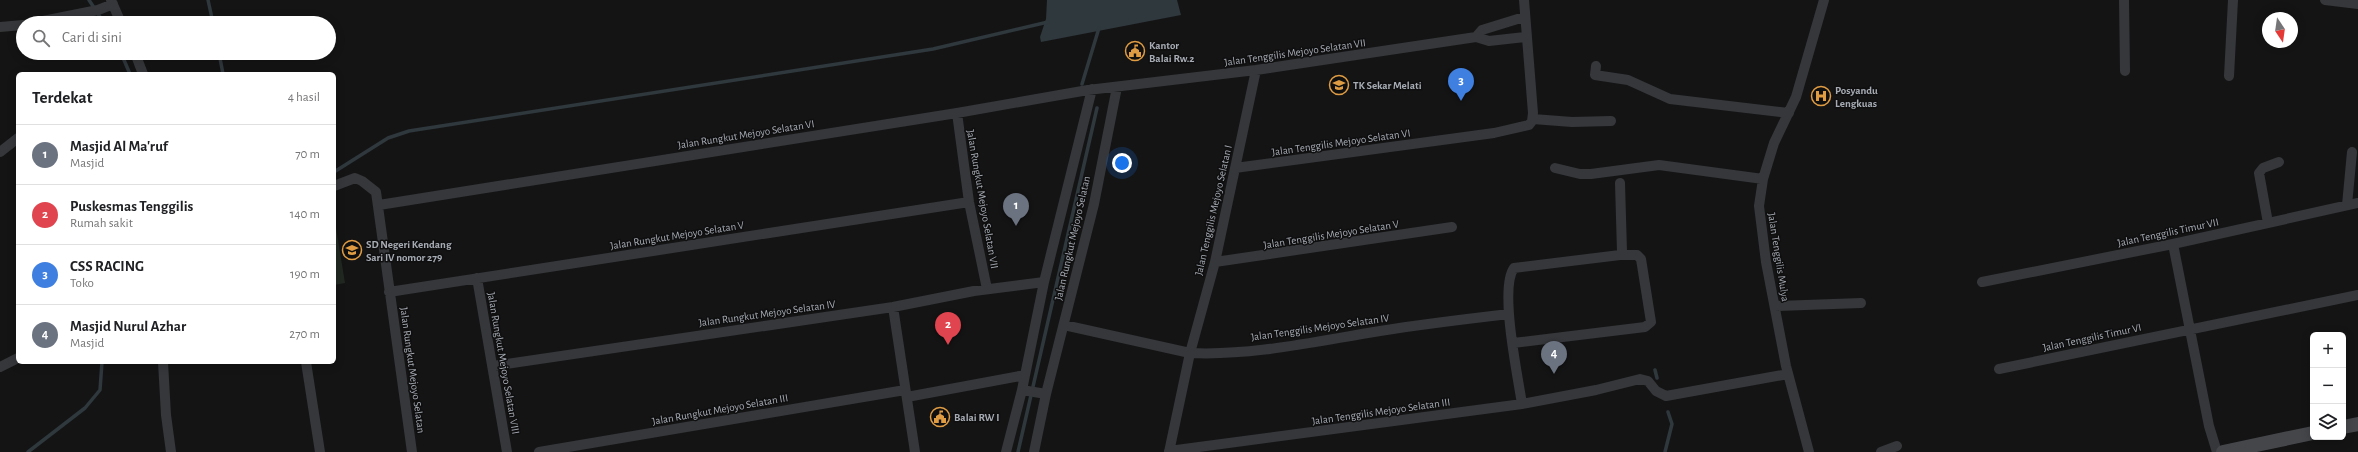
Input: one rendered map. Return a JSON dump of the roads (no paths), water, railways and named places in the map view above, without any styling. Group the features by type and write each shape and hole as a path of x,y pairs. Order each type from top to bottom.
{"main road":[{"path":"2346,426 2358,424"},
{"path":"2223,452 2310,434"}],"street":[{"path":"1524,0 1525,37 1533,119 1572,122 1611,121"},
{"name":"Jalan Tenggilis Mulya","path":"1809,452 1788,374 1762,234 1759,206 1763,179 1774,143 1796,97 1824,0"},
{"path":"2124,0 2125,71"},
{"path":"2229,76 2233,0"},
{"path":"2325,0 2356,2"},
{"path":"67,16 96,10 112,2 118,16"},
{"name":"Jalan Tenggilis Mejoyo Selatan VII","path":"1476,37 1482,30 1524,17"},
{"path":"0,27 16,26"},
{"name":"Jalan Tenggilis Mejoyo Selatan VII","path":"1117,87 1256,70 1476,37 1489,40 1525,37"},
{"path":"138,60 142,72"},
{"path":"1596,66 1595,75 1628,80 1669,98 1789,113"},
{"name":"Jalan Tenggilis Mejoyo Selatan I","path":"1169,452 1190,354 1214,262 1256,70"},
{"name":"Jalan Rungkut Mejoyo Selatan VI","path":"379,205 957,113 1092,89 1117,87"},
{"name":"Jalan Rungkut Mejoyo Selatan","path":"1034,452 1043,393 1064,325 1094,204 1117,87"},
{"name":"Jalan Rungkut Mejoyo Selatan","path":"1006,452 1024,390 1025,375 1044,282 1092,89"},
{"name":"Jalan Rungkut Mejoyo Selatan VII","path":"957,113 969,202 987,289"},
{"name":"Jalan Tenggilis Mejoyo Selatan VI","path":"1235,168 1451,139 1527,126 1533,119"},
{"path":"0,152 16,140"},
{"path":"2347,205 2352,152"},
{"path":"2268,223 2259,173 2263,168 2279,162"},
{"path":"1554,168 1580,174 1591,174 1660,165 1763,179"},
{"name":"Jalan Rungkut Mejoyo Selatan","path":"336,185 351,178 359,179 376,192 412,452"},
{"path":"1620,183 1622,252 1620,255"},
{"name":"Jalan Rungkut Mejoyo Selatan V","path":"389,292 969,202"},
{"name":"Jalan Tenggilis Timur VII","path":"1982,282 2173,244 2358,203"},
{"name":"Jalan Tenggilis Mejoyo Selatan V","path":"1214,262 1452,227"},
{"path":"2173,244 2210,426 2217,452"},
{"path":"1513,343 1645,327 1651,322 1640,259 1637,255 1620,255 1514,268 1510,273 1509,314 1513,343 1522,404"},
{"name":"Jalan Rungkut Mejoyo Selatan VIII","path":"477,278 507,452"},
{"name":"Jalan Rungkut Mejoyo Selatan IV","path":"493,366 893,307 987,289 1044,282"},
{"name":"Jalan Tenggilis Timur VI","path":"1999,369 2358,295"},
{"path":"1775,306 1861,303"},
{"path":"893,307 915,452"},
{"name":"Jalan Tenggilis Mejoyo Selatan IV","path":"1064,325 1190,354 1284,346 1382,330 1509,314"},
{"path":"0,367 16,359"},
{"path":"163,364 166,415 171,452"},
{"path":"306,364 320,452"},
{"name":"Jalan Tenggilis Mejoyo Selatan III","path":"1169,452 1522,404 1644,380 1656,391 1666,396 1788,374"},
{"name":"Jalan Rungkut Mejoyo Selatan III","path":"539,452 1025,375"},
{"path":"1024,390 1043,393"},
{"path":"1881,452 1897,446"}],"waterway":[{"path":"89,0 99,16"},
{"path":"208,0 211,16"},
{"path":"336,171 388,138 409,131 933,49 1048,22"},
{"path":"1082,84 1099,28"},
{"path":"124,60 129,72"},
{"path":"220,60 223,72"},
{"path":"1018,452 1097,108"},
{"path":"28,452 85,408 100,390 102,364"},
{"path":"1655,370 1657,378"},
{"path":"1665,452 1672,424 1668,412"}],"place":[{"name":"Kantor Balai Rw.2","path":"1135,51"},
{"name":"TK Sekar Melati","path":"1339,85"},
{"name":"Posyandu Lengkuas","path":"1821,96"},
{"name":"CSS RACING","path":"1461,101"},
{"name":"Masjid Al Ma'ruf","path":"1016,226"},
{"name":"SD Negeri Kendang Sari IV nomor 279","path":"352,250"},
{"name":"Puskesmas Tenggilis","path":"948,345"},
{"name":"Masjid Nurul Azhar","path":"1554,374"},
{"name":"Balai RW I","path":"940,417"}]}
